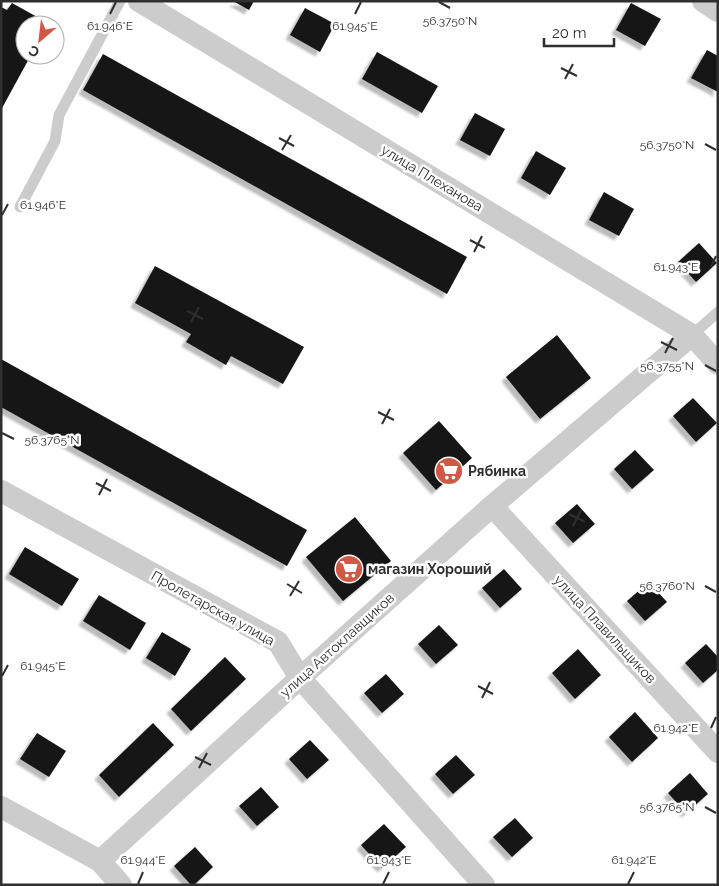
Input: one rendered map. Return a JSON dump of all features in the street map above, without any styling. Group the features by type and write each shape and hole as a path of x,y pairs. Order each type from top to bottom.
{"street":[{"name":"улица Плеханова","path":"139,1 692,335 718,364"},
{"path":"702,1 718,11"},
{"name":"улица Автоклавщиков","path":"100,861 492,506 692,335"},
{"name":"Пролетарская улица","path":"1,490 278,642 300,678 484,885"},
{"name":"улица Плавильщиков","path":"492,506 718,752"},
{"path":"1,807 100,861 121,885"}],"lane":[{"path":"20,207 55,141 59,115 120,1"},
{"path":"692,335 718,312"}],"building":[{"path":"233,1 254,1 249,10"},
{"path":"12,3 34,15 15,15 15,65 26,65 1,110 1,7 7,10"},
{"path":"631,3 661,19 645,46 616,30"},
{"path":"305,8 335,24 320,52 290,35"},
{"path":"707,50 718,56 718,92 691,78"},
{"path":"377,52 438,86 422,113 362,79"},
{"path":"103,54 467,257 447,294 83,90"},
{"path":"475,113 505,129 490,156 460,140"},
{"path":"536,151 566,168 550,195 521,178"},
{"path":"604,192 634,209 619,236 589,220"},
{"path":"699,243 717,263 696,282 678,262"},
{"path":"155,266 304,347 283,384 231,356 226,365 186,342 191,334 135,303"},
{"path":"557,335 591,378 540,419 506,377"},
{"path":"1,359 307,530 287,566 1,407"},
{"path":"693,398 717,423 696,442 673,416"},
{"path":"439,421 472,458 436,490 403,453"},
{"path":"635,450 654,470 632,489 614,469"},
{"path":"577,504 595,524 573,543 555,523"},
{"path":"355,517 391,561 343,601 306,557"},
{"path":"25,547 79,579 62,606 9,574"},
{"path":"504,569 522,589 500,608 482,588"},
{"path":"649,582 667,602 645,621 627,601"},
{"path":"99,595 146,623 130,650 83,621"},
{"path":"439,625 458,645 436,664 418,644"},
{"path":"162,632 191,649 175,676 146,658"},
{"path":"706,644 718,657 718,670 703,683 685,663"},
{"path":"578,649 601,675 575,699 552,673"},
{"path":"225,657 246,679 191,731 171,709"},
{"path":"386,674 404,694 382,713 364,693"},
{"path":"635,712 658,738 632,762 609,737"},
{"path":"153,723 174,745 119,797 99,775"},
{"path":"37,733 66,751 49,777 20,759"},
{"path":"310,740 329,760 307,779 289,759"},
{"path":"456,755 475,775 453,794 435,774"},
{"path":"690,773 708,794 686,813 668,793"},
{"path":"261,787 279,807 257,826 239,806"},
{"path":"515,818 533,838 512,857 493,837"},
{"path":"384,824 406,847 382,868 361,845"},
{"path":"195,847 213,867 194,885 191,885 174,866"}],"place":[{"name":"Рябинка","path":"449,471"},
{"name":"магазин Хороший","path":"349,569"}]}
